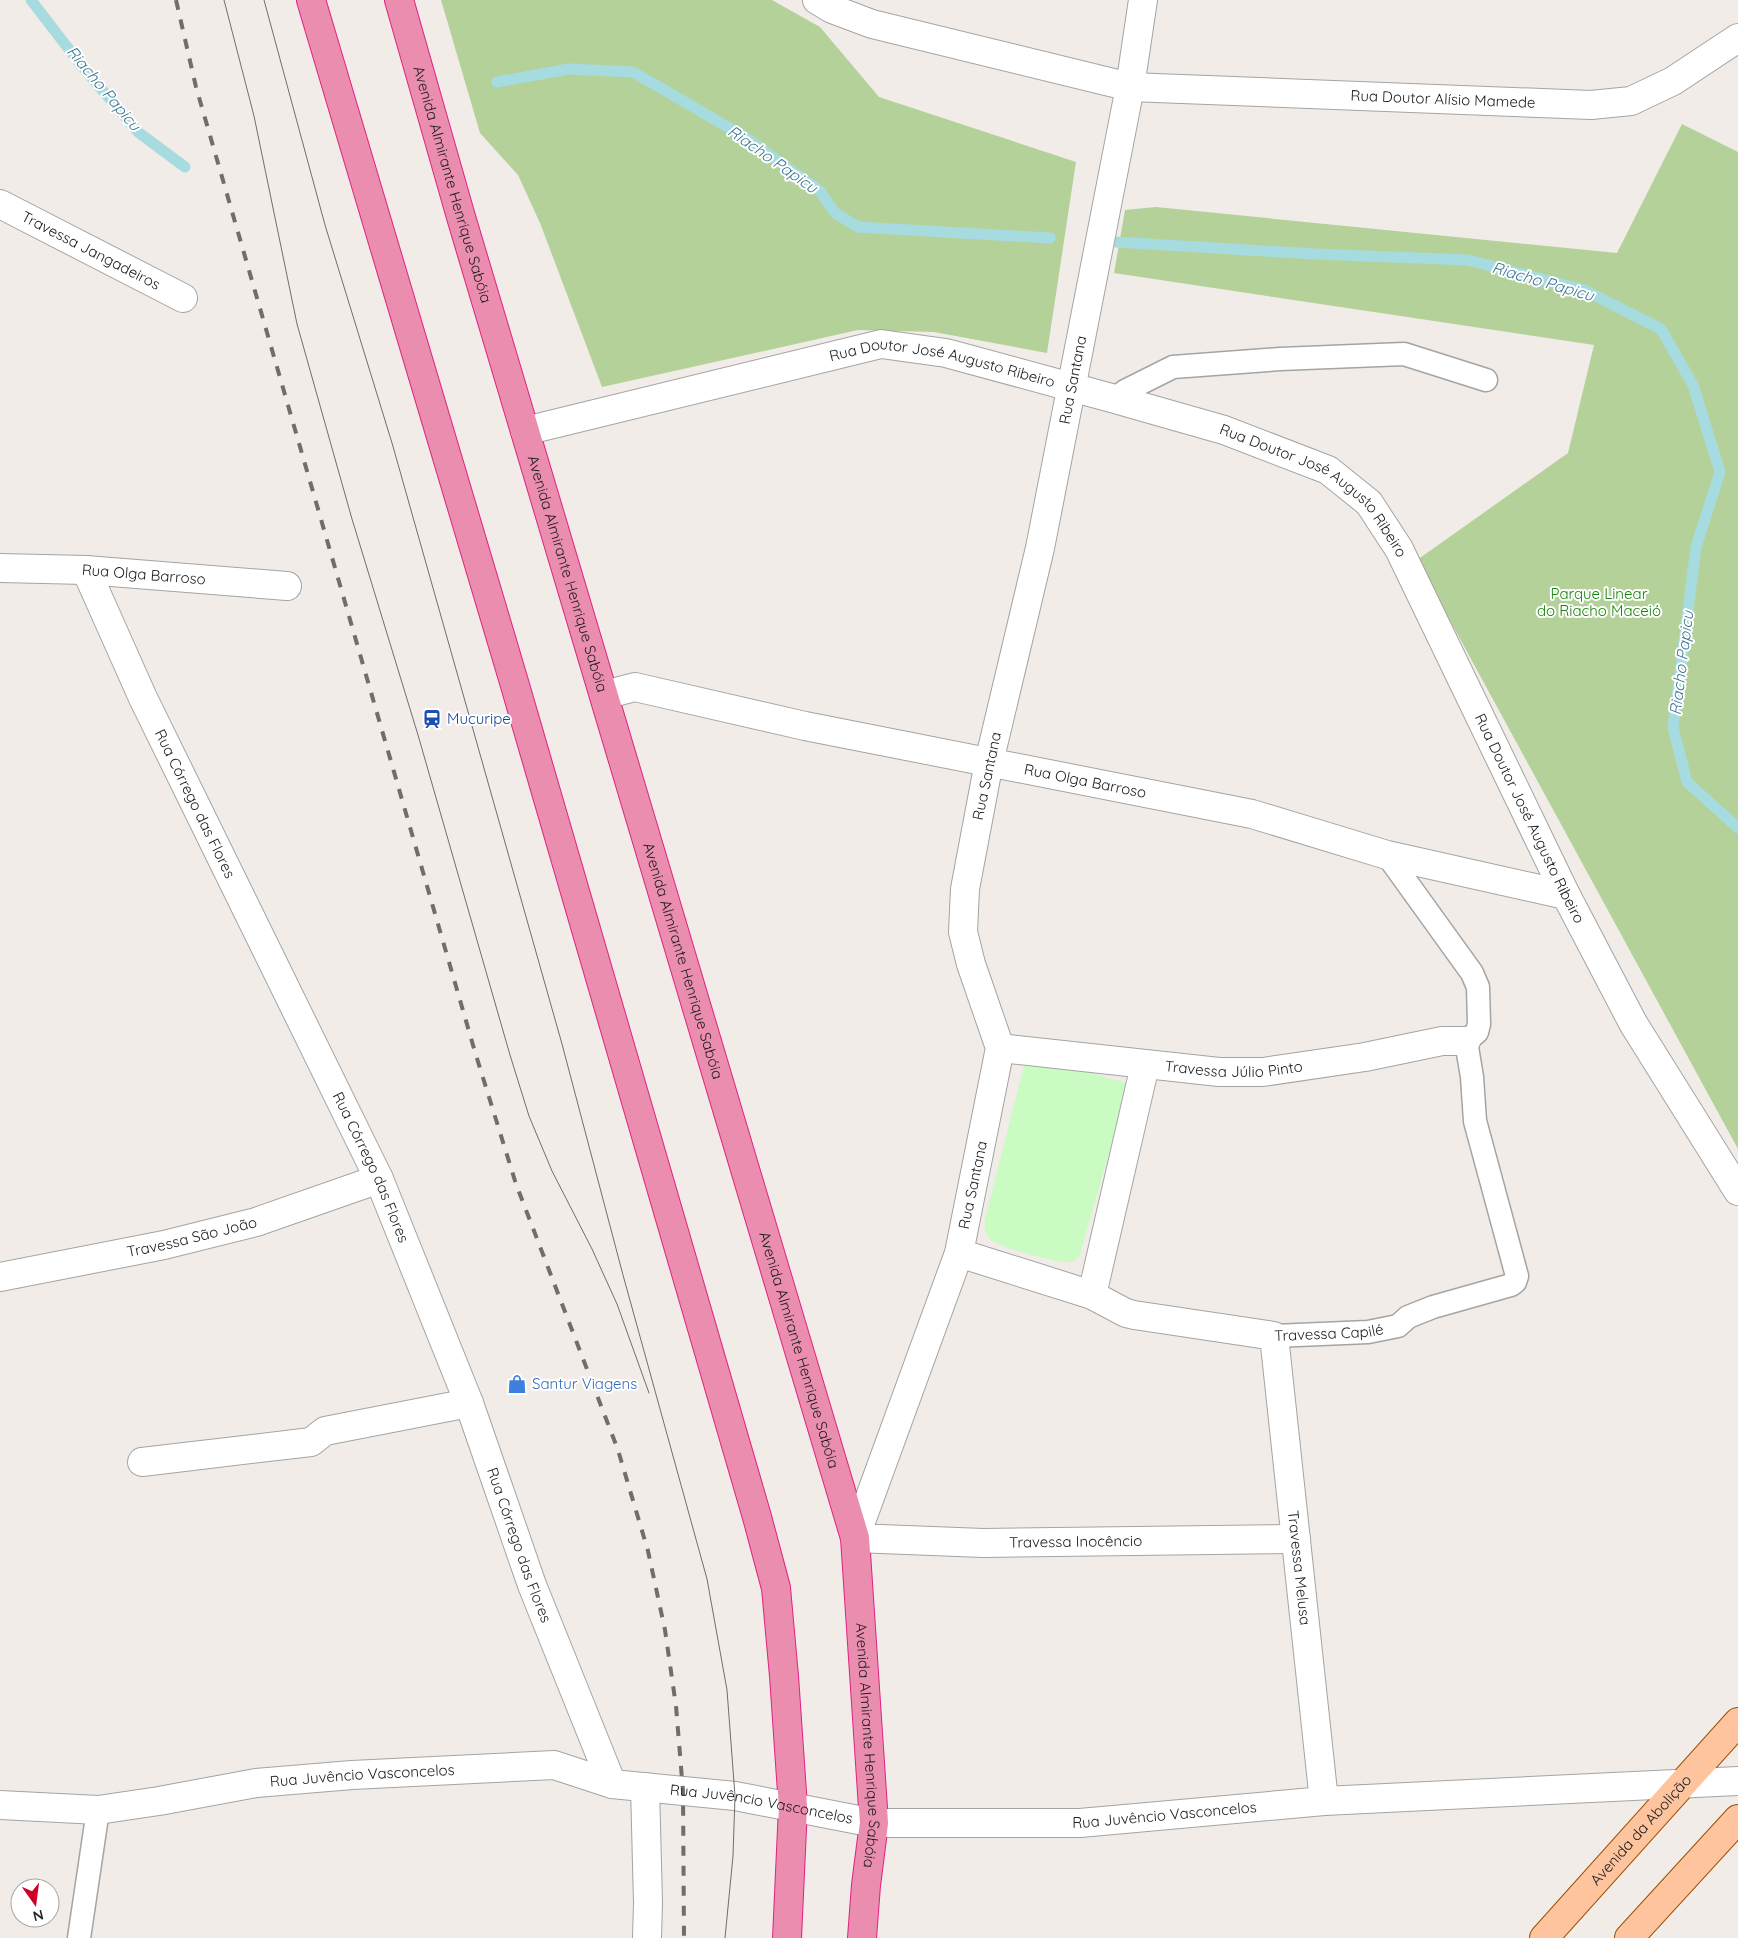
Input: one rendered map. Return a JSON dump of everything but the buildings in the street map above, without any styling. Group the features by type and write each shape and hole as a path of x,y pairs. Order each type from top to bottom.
{"highway":[{"path":"311,0 511,673 758,1517 776,1588 793,1807 787,1938"},
{"name":"Avenida Almirante Henrique Sabóia","path":"399,0 461,217 856,1538 874,1823 866,1885 862,1938"}],"main road":[{"name":"Avenida da Abolição","path":"1544,1938 1738,1722"},
{"path":"1629,1938 1738,1819"}],"street":[{"name":"Rua Doutor Alísio Mamede","path":"816,0 832,9 872,24 1130,87 1591,106 1631,101 1673,81 1738,38"},
{"name":"Rua Santana","path":"856,1538 959,1253 1000,1048 971,964 963,932 965,889 989,762 1040,548 1130,87 1143,0"},
{"name":"Travessa Jangadeiros","path":"0,204 183,298"},
{"name":"Rua Doutor José Augusto Ribeiro","path":"525,431 881,344 946,353 1224,430 1328,470 1368,503 1398,549 1566,895 1633,1023 1738,1191"},
{"name":"Rua Olga Barroso","path":"0,568 86,570 287,586"},
{"name":"Rua Córrego das Flores","path":"86,570 143,698 379,1179 469,1403 532,1586 612,1784"},
{"name":"Rua Olga Barroso","path":"604,695 636,687 805,726 1252,814 1387,855 1566,895"},
{"name":"Travessa Júlio Pinto","path":"1000,1048 1219,1072 1263,1072 1365,1057 1442,1041 1466,1041"},
{"path":"1092,1295 1146,1064"},
{"name":"Travessa São João","path":"0,1277 164,1245 256,1222 379,1179"},
{"name":"Travessa Capilé","path":"959,1253 1092,1295 1126,1313 1274,1336"},
{"name":"Travessa Melusa","path":"1274,1336 1324,1801"},
{"path":"142,1462 311,1442 325,1431 469,1403"},
{"name":"Travessa Inocêncio","path":"856,1538 983,1543 1296,1539"},
{"name":"Rua Juvêncio Vasconcelos","path":"0,1805 98,1810 256,1783 361,1774 554,1765 612,1784 735,1796 874,1823 1080,1823 1324,1801 1738,1781"},
{"path":"645,1787 647,1938"}],"lane":[{"path":"1116,400 1124,391 1173,367 1280,359 1404,354 1486,380"},
{"path":"1387,855 1472,973 1478,987 1479,1024 1477,1032 1466,1041"},
{"name":"Travessa Capilé","path":"1274,1336 1368,1332 1398,1326 1408,1317 1433,1307 1500,1289 1515,1282 1517,1276 1475,1122 1472,1077 1466,1041"},
{"path":"79,1938 98,1810"}],"green space":[{"path":"441,0 772,0 820,27 879,97 1076,162 1047,353 934,332 858,330 602,387 540,223 518,175 480,133"},
{"name":"Parque Linear do Riacho Maceió","path":"1682,124 1738,152 1738,1149 1417,560 1568,453 1594,345 1114,273 1125,210 1156,207 1617,253"},
{"path":"1027,1054 1129,1084 1079,1257 1071,1262 1061,1262 1022,1252 994,1242 986,1233 984,1224"}],"waterway":[{"name":"Riacho Papicu","path":"31,0 81,65 138,132 185,167"},
{"name":"Riacho Papicu","path":"497,82 569,69 633,72 745,137 820,191 835,213 858,227 1050,238"},
{"name":"Riacho Papicu","path":"1116,242 1315,254 1468,260 1584,290 1661,329 1693,385 1720,472 1696,547 1673,727 1687,782 1738,828"}],"tram line":[{"path":"224,0 254,116 297,324 352,519 418,735 510,1055 529,1116 552,1171 592,1249 617,1304 649,1393"},
{"path":"264,0 325,225 392,443 562,1044 623,1275 707,1579 727,1690 735,1796 733,1856 725,1938"}],"railway":[{"path":"176,0 196,87 475,1052 516,1184 618,1450 648,1551 665,1630 676,1706 683,1791 684,1938"}],"place":[{"name":"Mucuripe","path":"432,719"},
{"name":"Santur Viagens","path":"517,1384"}]}
